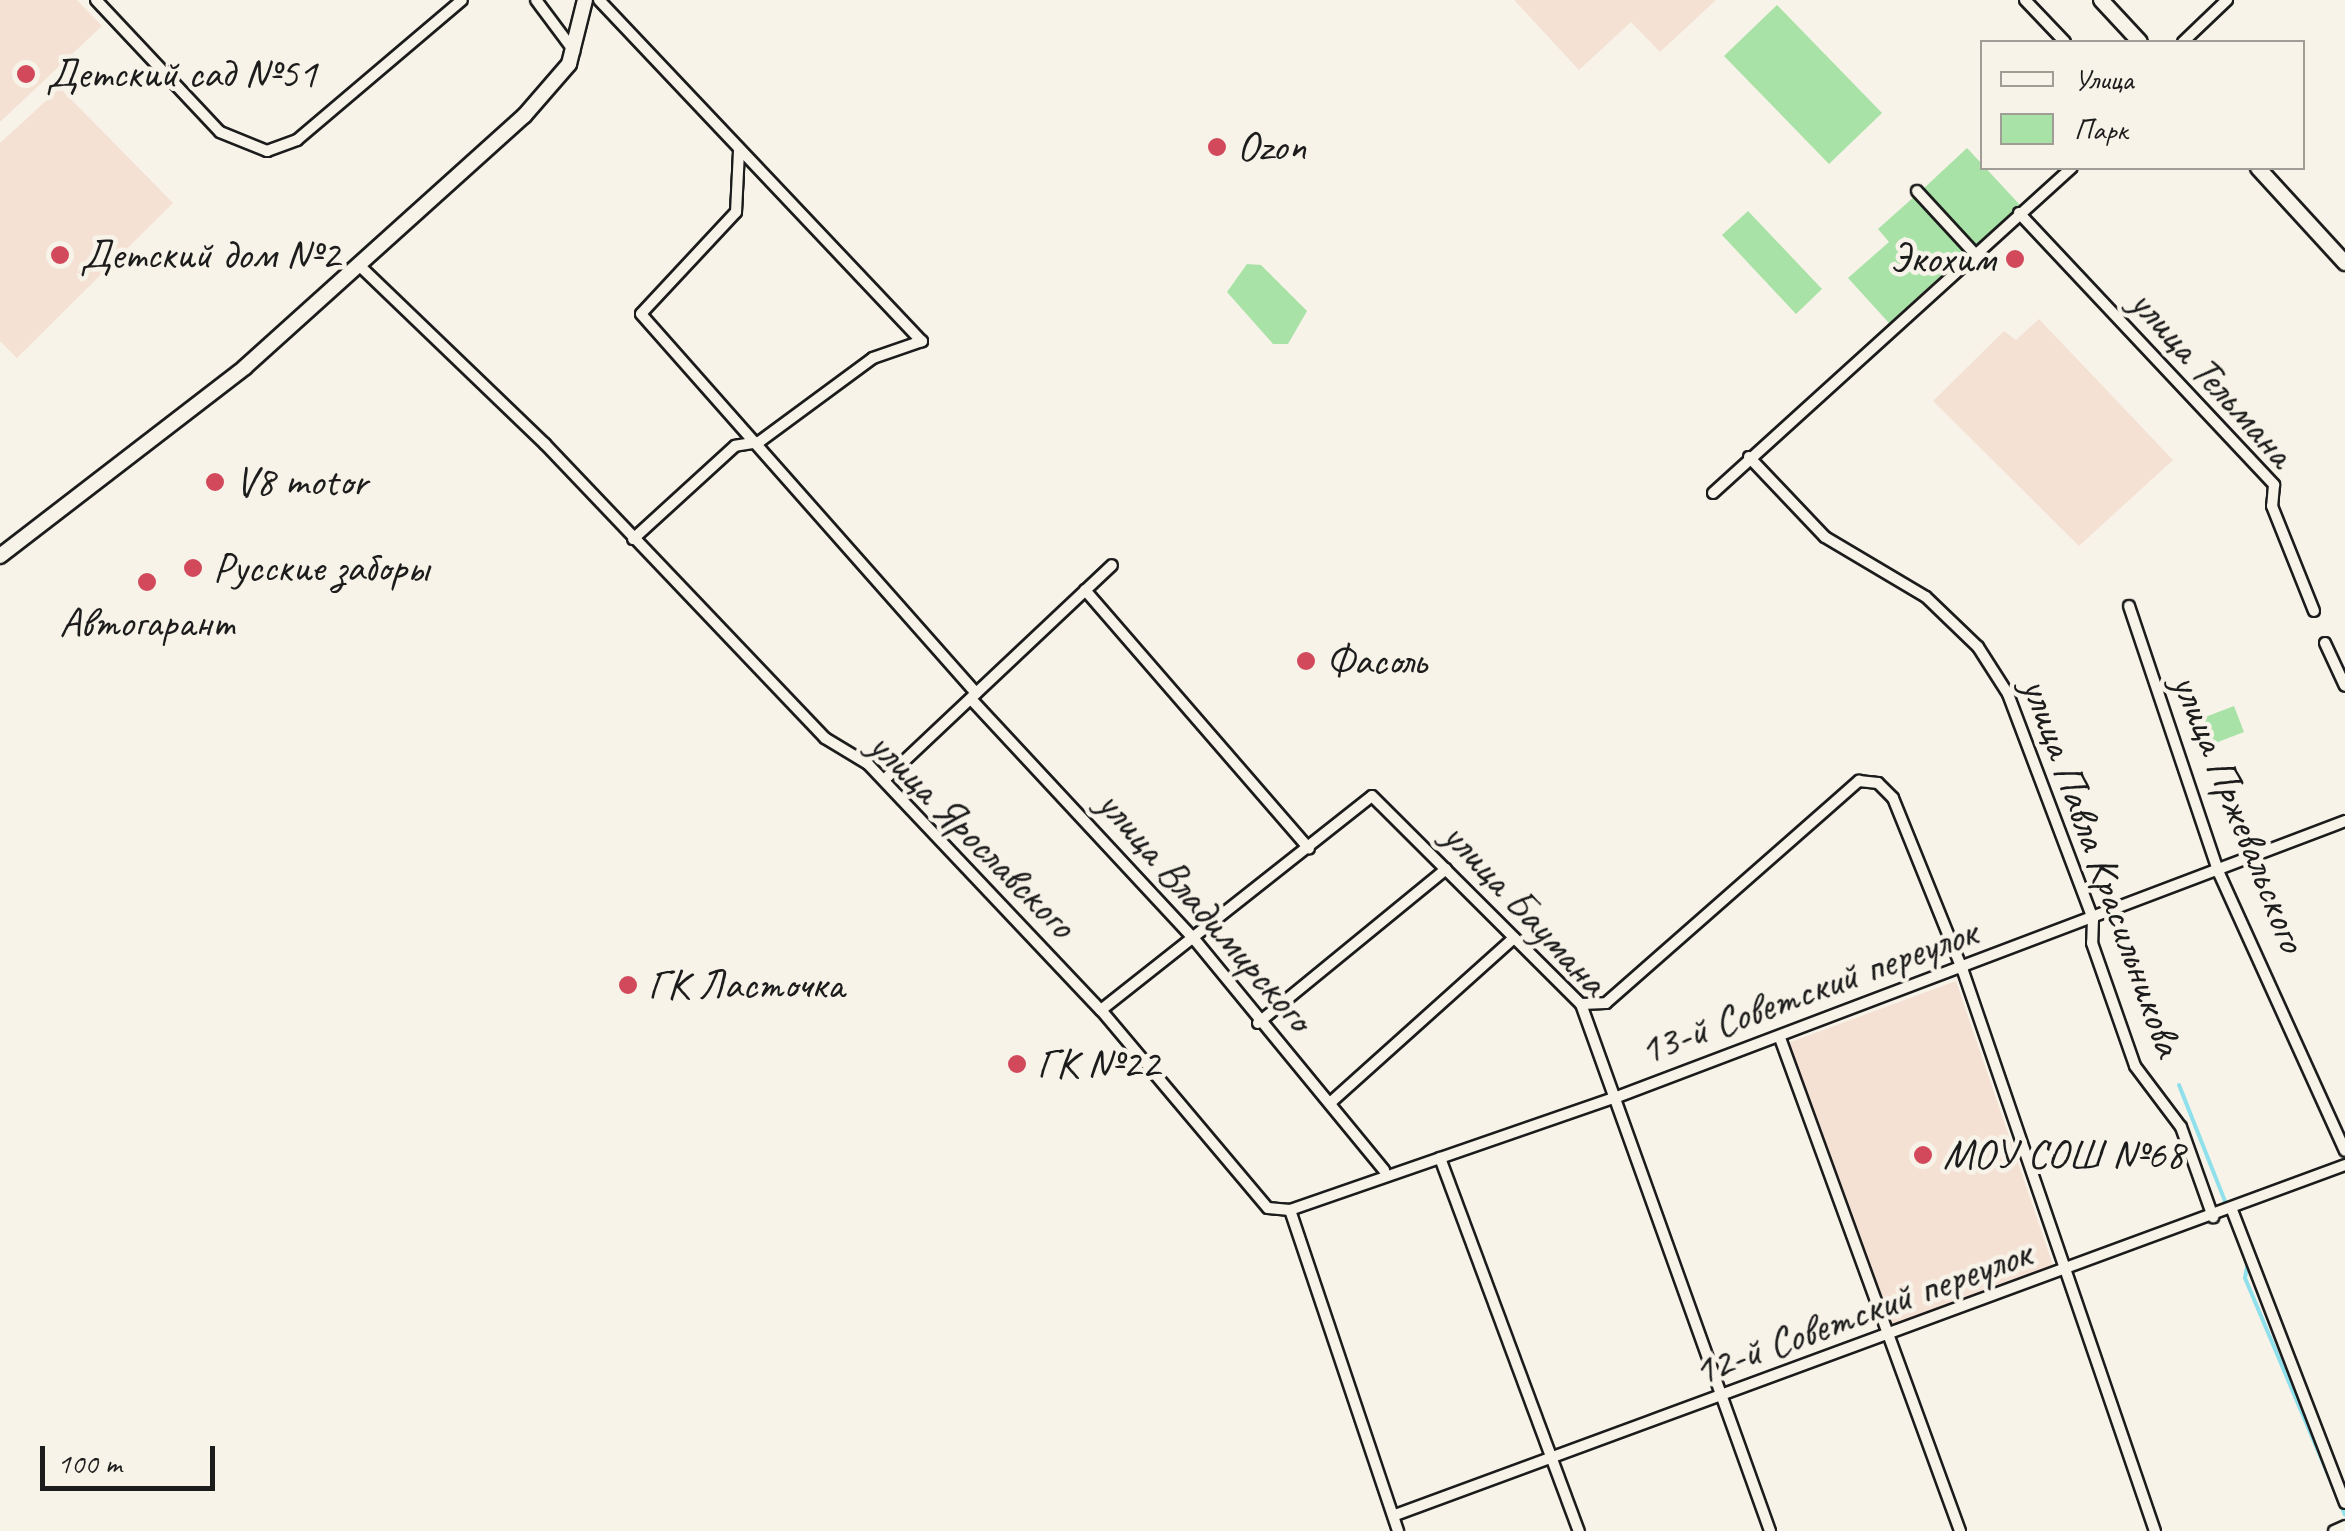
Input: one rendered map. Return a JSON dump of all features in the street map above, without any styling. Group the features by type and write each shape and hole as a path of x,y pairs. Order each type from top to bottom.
{"street":[{"path":"96,0 220,132 266,151 297,140 462,0"},
{"path":"536,0 574,52"},
{"path":"0,556 360,266 524,116 574,52 585,0"},
{"path":"598,0 922,341 873,358 759,442 735,446 633,539"},
{"path":"2025,0 2064,40"},
{"path":"2100,0 2138,40"},
{"path":"2184,40 2227,0"},
{"name":"улица Владимирского","path":"739,151 736,212 642,314 759,442 973,696 1196,940 1258,1023 1384,1170"},
{"path":"1713,493 2069,170"},
{"path":"2260,170 2345,262"},
{"path":"1917,191 1975,254"},
{"name":"улица Тельмана","path":"2019,213 2274,485 2272,506 2314,611"},
{"name":"улица Ярославского","path":"360,266 825,738 884,780 1101,1010 1249,1192 1290,1210"},
{"name":"улица Павла Красильникова","path":"1749,457 1825,537 1926,597 1978,646 2008,694 2093,919 2092,943 2135,1066 2181,1127 2213,1218"},
{"path":"884,780 1112,565"},
{"path":"1085,590 1309,849 1101,1010"},
{"name":"улица Пржевальского","path":"2130,606 2219,873 2345,1150"},
{"path":"2325,643 2345,686"},
{"path":"1580,1004 1606,1003 1859,781 1893,798 1963,971 2156,1531"},
{"name":"улица Баумана","path":"1309,849 1372,796 1580,1004 1617,1097 1770,1531"},
{"name":"13-й Советский переулок","path":"1290,1210 1384,1170 1440,1158 1963,971 2345,821"},
{"path":"1258,1023 1446,869"},
{"path":"1330,1103 1514,938"},
{"path":"1780,1038 1960,1531"},
{"path":"1440,1158 1578,1531"},
{"name":"12-й Советский переулок","path":"1398,1514 1889,1339 2345,1165"},
{"path":"1290,1210 1398,1514 1398,1531"},
{"path":"2232,1210 2345,1503"},
{"path":"2334,1531 2345,1526"}],"shaded area":[{"name":"Детский сад №51","path":"0,0 77,0 102,26 0,122"},
{"path":"1514,0 1716,0 1660,52 1631,22 1579,70"},
{"name":"Детский дом №2","path":"60,88 173,203 17,358 0,341 0,143"},
{"path":"2039,319 2173,460 2079,546 1933,401 2004,331 2016,340"},
{"name":"МОУ СОШ №68","path":"1956,981 2054,1268 1892,1327 1788,1043"}],"green space":[{"path":"1777,5 1882,113 1829,164 1724,56"},
{"path":"1967,148 1980,162 1980,170 1987,170 2020,205 1976,246 1923,189"},
{"path":"1915,196 1966,253 1889,323 1848,278 1889,242 1878,229"},
{"path":"1748,211 1822,289 1796,314 1722,235"},
{"path":"1247,264 1261,265 1307,311 1288,344 1273,344 1227,292"},
{"path":"2234,706 2244,732 2197,750 2187,724"}],"waterway":[{"path":"2179,1085 2227,1206"},
{"path":"2248,1261 2245,1278 2345,1515"}],"place":[{"name":"Детский сад №51","path":"26,74"},
{"name":"Ozon","path":"1217,147"},
{"name":"Детский дом №2","path":"60,255"},
{"name":"Экохим","path":"2015,259"},
{"name":"V8 motor","path":"215,482"},
{"name":"Русские заборы","path":"193,568"},
{"name":"Автогарант","path":"147,582"},
{"name":"Фасоль","path":"1306,661"},
{"name":"ГК Ласточка","path":"628,985"},
{"name":"ГК №22","path":"1017,1064"},
{"name":"МОУ СОШ №68","path":"1923,1155"}]}
